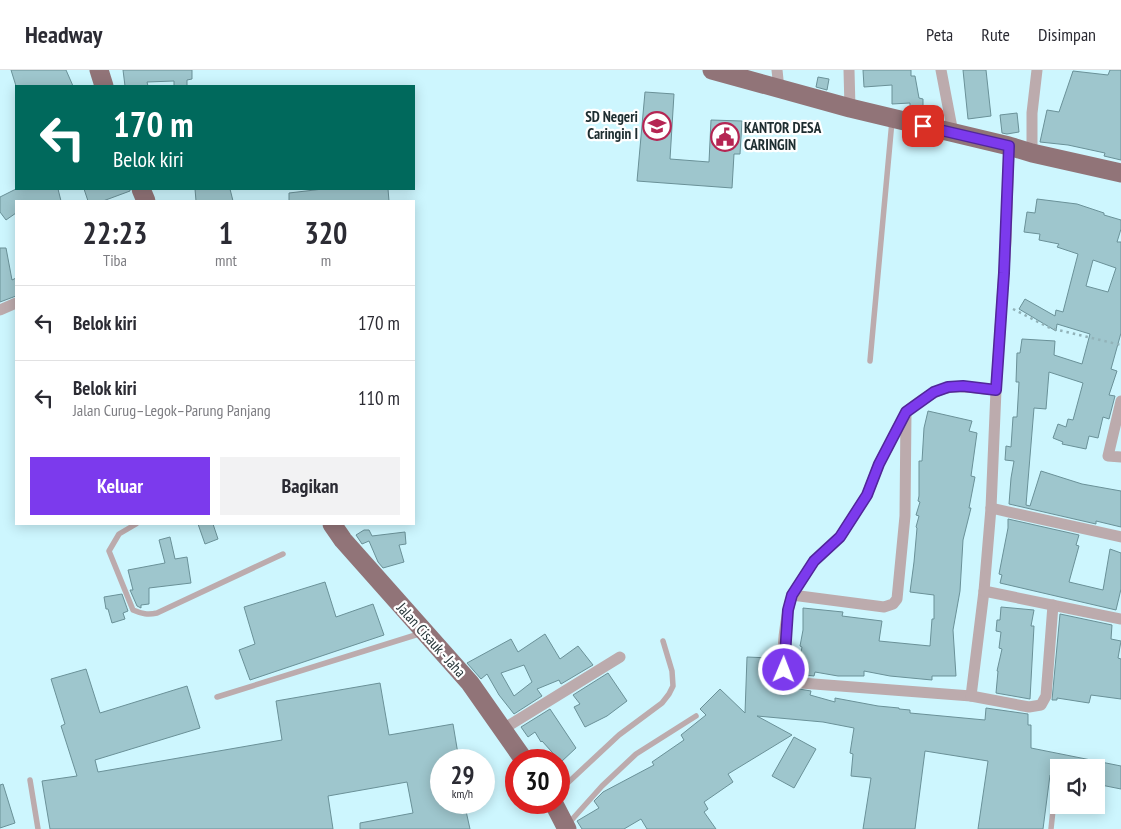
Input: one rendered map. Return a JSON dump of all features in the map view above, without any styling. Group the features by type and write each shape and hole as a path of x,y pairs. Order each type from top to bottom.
{"main road":[{"path":"99,70 104,85"},
{"path":"712,70 893,119 1009,146 1032,154 1121,173"},
{"name":"Jalan Cisauk - Jaha","path":"333,525 424,633 470,683 517,749"},
{"path":"559,814 566,828"}],"street":[{"path":"777,70 779,89"},
{"path":"849,70 850,108"},
{"path":"942,70 953,133"},
{"path":"1032,154 1032,113 1036,70"},
{"path":"971,696 984,591 991,508 996,390 1003,304 1009,146"},
{"path":"0,310 15,303"},
{"path":"996,390 963,386 948,387 934,392 906,412 879,464 867,495 840,537 814,561 792,595 788,610 784,661 786,677 801,683 971,696 1029,707 1041,705 1046,696 1053,605"},
{"path":"1121,401 1108,456 1121,457"},
{"path":"792,595 884,606 890,606 896,602 905,516 906,412"},
{"path":"991,508 1121,537"},
{"path":"984,591 1121,619"},
{"path":"503,729 620,657"}],"lane":[{"path":"870,361 893,119"},
{"path":"134,525 119,534 112,542 109,551 133,610 140,613 157,613 283,554"},
{"path":"217,697 424,633"},
{"path":"570,781 619,735 662,703 669,694 673,686 672,671 664,641"},
{"path":"566,828 602,786 636,754 696,716"},
{"path":"30,780 38,829"},
{"path":"1051,829 1053,814"}],"path":[{"path":"1003,304 1050,328 1121,346"}],"building":[{"path":"11,70 66,70 73,85 16,85"},
{"path":"123,70 192,70 192,79 187,80 187,85 174,85 174,81 147,82 148,85 125,85"},
{"path":"863,70 911,70 911,76 915,76 919,98 923,99 923,114 910,111 910,103 892,104 892,85 864,87"},
{"path":"963,70 986,70 991,116 968,119"},
{"path":"1110,70 1121,70 1121,160 1104,156 1105,153 1068,145 1040,142 1047,110 1059,112 1073,71 1108,75"},
{"path":"818,77 829,79 827,90 816,87"},
{"name":"SD Negeri Caringin I","path":"645,92 674,94 670,159 709,162 711,120 742,121 740,154 734,154 732,188 637,181"},
{"path":"1017,113 1019,132 1002,133 1000,115"},
{"path":"15,190 58,190 61,200 15,200 15,214 6,220 0,212 0,197"},
{"path":"84,190 130,190 106,200 88,200"},
{"path":"195,190 230,190 233,200 196,200"},
{"path":"314,190 388,190 389,200 289,200 289,193"},
{"path":"1037,199 1077,204 1121,220 1121,229 1117,242 1121,242 1121,333 1111,369 1117,371 1109,395 1115,396 1109,419 1103,417 1098,438 1089,436 1086,449 1062,444 1063,442 1053,438 1058,424 1066,427 1068,419 1073,420 1083,383 1049,372 1046,409 1034,408 1026,505 1030,506 1041,471 1082,484 1121,491 1121,527 1096,521 1096,524 1009,504 1014,461 1005,460 1006,446 1011,447 1013,417 1017,417 1019,382 1016,382 1017,353 1020,353 1022,339 1055,341 1054,355 1082,364 1090,334 1057,324 1056,331 1019,309 1025,299 1055,316 1056,310 1063,312 1078,254 1057,247 1059,244 1039,240 1040,234 1024,232 1027,212 1035,213","holes":["1093,260 1116,268 1108,292 1086,286"]},
{"path":"0,248 6,248 12,280 15,278 15,296 0,302"},
{"path":"928,411 972,421 969,431 977,433 971,476 975,477 969,508 971,508 963,540 960,591 953,630 956,676 932,676 932,680 890,676 864,671 864,676 838,676 815,672 814,676 797,674 802,647 800,646 803,630 803,608 843,612 842,616 882,621 879,641 930,646 932,619 934,619 934,595 910,592 916,527 919,516 916,515 920,502 918,501 919,461 922,461 924,428"},
{"path":"1008,519 1079,535 1076,545 1079,546 1069,582 1103,590 1110,549 1121,553 1121,589 1116,610 1000,583 1002,575 999,574"},
{"path":"198,525 213,525 218,539 205,544"},
{"path":"364,530 369,530 372,536 405,532 406,544 399,545 404,562 383,568 378,562 369,541 362,544 356,535"},
{"path":"170,537 175,559 187,557 191,583 149,588 149,604 141,605 141,608 137,606 130,590 133,590 128,570 165,563 159,540"},
{"path":"325,582 336,617 373,604 384,635 250,680 239,650 255,644 244,607"},
{"path":"122,594 128,611 123,613 125,619 112,623 108,609 106,609 104,597"},
{"path":"1001,607 1034,610 1031,626 1034,626 1030,699 996,693 997,671 1002,649 999,648 1001,632 996,631 997,620 1000,620"},
{"path":"1060,614 1112,625 1111,639 1121,641 1118,658 1121,659 1121,699 1091,695 1089,703 1057,698 1057,700 1052,700"},
{"path":"545,634 560,659 578,646 593,665 561,684 559,680 537,689 542,696 514,714 499,695 487,674 481,679 467,663 511,639 518,652","holes":["524,665 532,682 514,696 501,673"]},
{"path":"747,657 770,658 769,684 811,691 810,695 835,702 835,698 910,710 910,713 985,720 986,708 1028,714 1028,725 1031,725 1031,748 1086,759 1050,759 1050,775 1043,829 978,829 988,761 925,751 915,829 863,829 871,778 851,776 853,754 850,753 854,728 823,722 757,716 792,735 728,774 733,782 704,802 708,809 704,812 716,829 647,829 641,819 624,829 582,829 577,821 599,808 594,801 603,792 654,765 652,762 684,740 681,735 706,715 700,709 720,689 745,713"},
{"path":"86,669 100,713 187,686 200,728 95,760 98,772 282,740 276,701 380,683 389,735 453,724 457,749 430,749 430,814 467,814 470,829 360,829 360,823 413,813 407,782 328,796 333,829 50,829 42,781 77,776 61,726 65,724 51,679"},
{"path":"608,673 627,701 607,716 585,727 574,707 580,704 573,695"},
{"path":"550,709 576,748 570,754 570,749 549,749 541,742 535,732 528,737 521,727"},
{"path":"794,737 816,749 794,788 772,776"},
{"path":"1105,763 1121,766 1121,789 1105,786"},
{"path":"3,784 15,823 0,828 0,785"}],"place":[{"name":"SD Negeri Caringin I","path":"657,126"},
{"name":"KANTOR DESA CARINGIN","path":"725,137"}],"route":[{"path":"784,670 785,638 788,610 792,595 814,561 840,537 867,495 879,464 906,412 934,392 948,387 963,386 996,390 1003,304 1009,146 923,126"}]}
